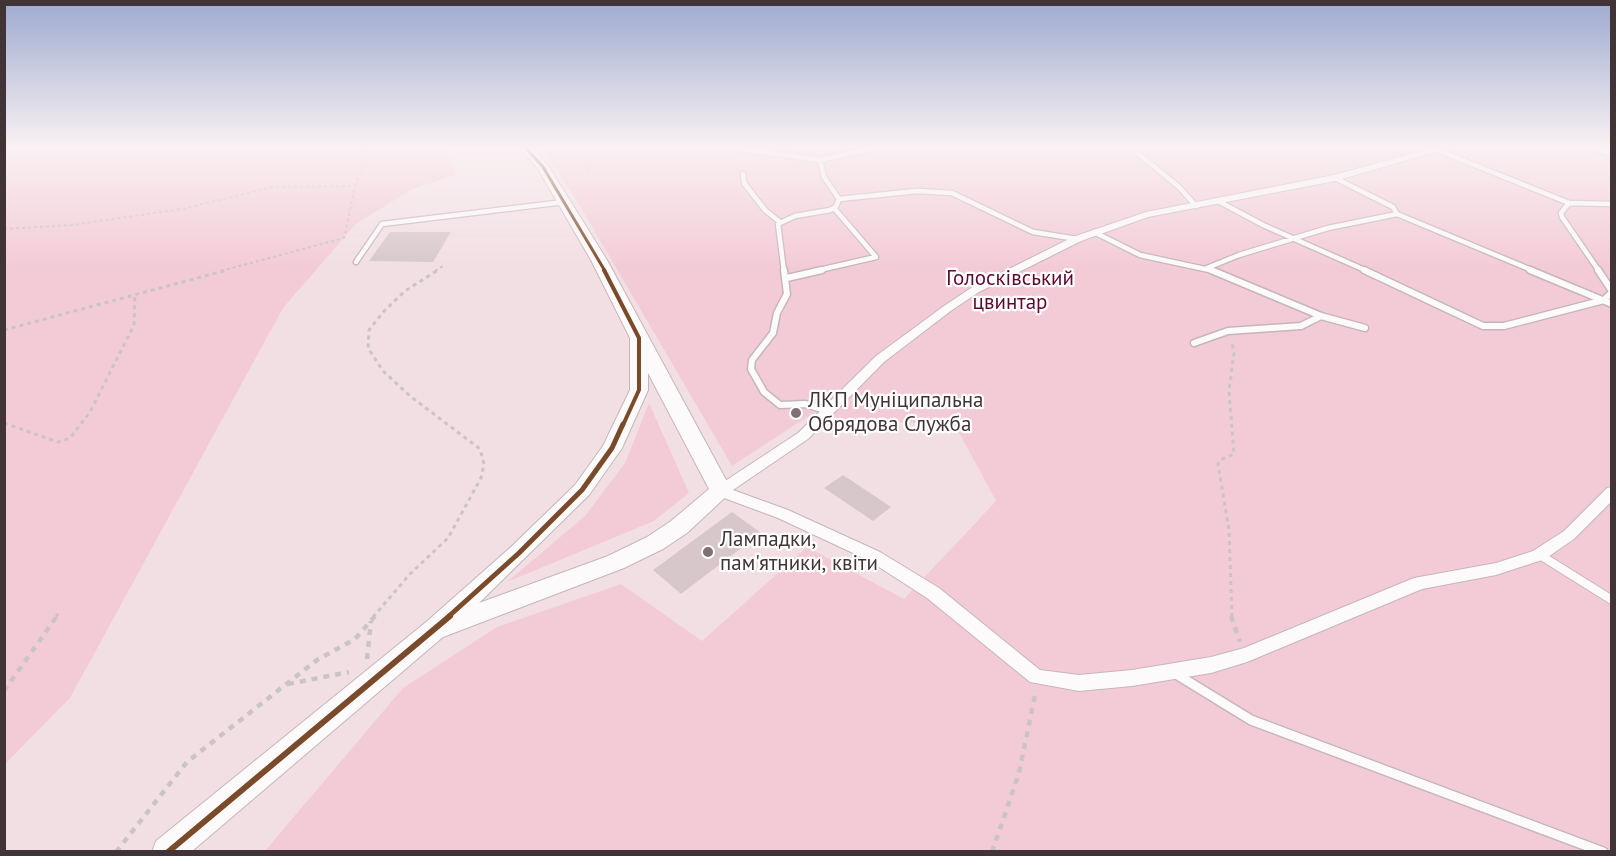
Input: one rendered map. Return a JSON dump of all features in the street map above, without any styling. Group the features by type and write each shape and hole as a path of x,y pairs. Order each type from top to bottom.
{"street":[{"path":"555,187 599,260 721,491 783,514 874,556 933,593 1036,677 1079,683 1171,672 1211,665 1247,655 1420,583 1496,569 1539,555 1569,535 1611,492"},
{"path":"435,630 587,576 655,543 679,527 721,491 803,436 880,359 975,290 1077,239 1146,215 1292,187"},
{"path":"167,852 358,690 435,630 519,553 582,490 612,448 639,390 639,338"}],"lane":[{"path":"747,187 780,222"},
{"path":"831,187 839,199"},
{"path":"1179,187 1196,206"},
{"path":"1353,187 1393,207 1397,214"},
{"path":"1531,187 1569,203 1610,206"},
{"path":"839,199 917,191 952,193 1033,232 1077,239"},
{"path":"780,222 834,208 839,199"},
{"path":"356,262 382,224 564,202"},
{"path":"1220,202 1263,225 1296,238 1483,326 1504,326 1604,300 1611,291 1562,217 1561,213 1569,203"},
{"path":"787,278 876,257 834,208"},
{"path":"430,218 431,212"},
{"path":"1208,268 1215,263 1347,223 1397,214 1611,304"},
{"path":"780,222 778,233 787,278 786,298 777,313 773,333 752,360 752,369 764,392 780,405 805,404 829,411"},
{"path":"1094,232 1127,250 1152,259 1208,268 1238,283 1321,316 1365,328"},
{"path":"1194,343 1228,331 1284,329 1310,323 1321,316"},
{"path":"1539,555 1611,600"},
{"path":"1171,672 1251,720 1603,852"}],"path":[{"path":"4,229 72,225 182,209 276,187"},
{"path":"4,330 344,238 347,233 355,187"},
{"path":"116,852 187,762 317,660 355,639 410,574 448,538 481,478 484,464 480,449 410,396 383,371 368,348 369,330 385,310 405,291 445,265"},
{"path":"4,423 58,442 70,438 90,412 134,325 135,294"},
{"path":"1228,331 1234,346 1229,391 1234,454 1218,464 1229,530 1231,615 1247,655"},
{"path":"4,691 60,611"},
{"path":"366,669 371,619"},
{"path":"286,685 355,671"},
{"path":"992,852 1019,773 1035,695 1036,677"}],"green space":[{"path":"5,187 420,187 356,224 283,308 70,698 5,764"},
{"name":"Голосківський цвинтар","path":"567,187 1611,187 1611,851 264,852 403,688 497,627 621,584 702,641 807,547 904,599 996,501 955,425 807,417 732,466"},
{"path":"649,403 689,493 654,521 507,582 585,516 625,463"}],"building":[{"path":"390,232 451,232 433,262 369,261"},
{"path":"843,475 891,507 873,521 824,488"},
{"name":"Лампадки, пам'ятники, квіти","path":"732,512 761,533 681,594 653,570"}],"transit line":[{"path":"168,852 434,630 519,553 582,490 612,448 639,390 639,338 599,260 555,187"}],"place":[{"name":"ЛКП Муніципальна Обрядова Служба","path":"796,413"},
{"name":"Лампадки, пам'ятники, квіти","path":"708,552"}]}
